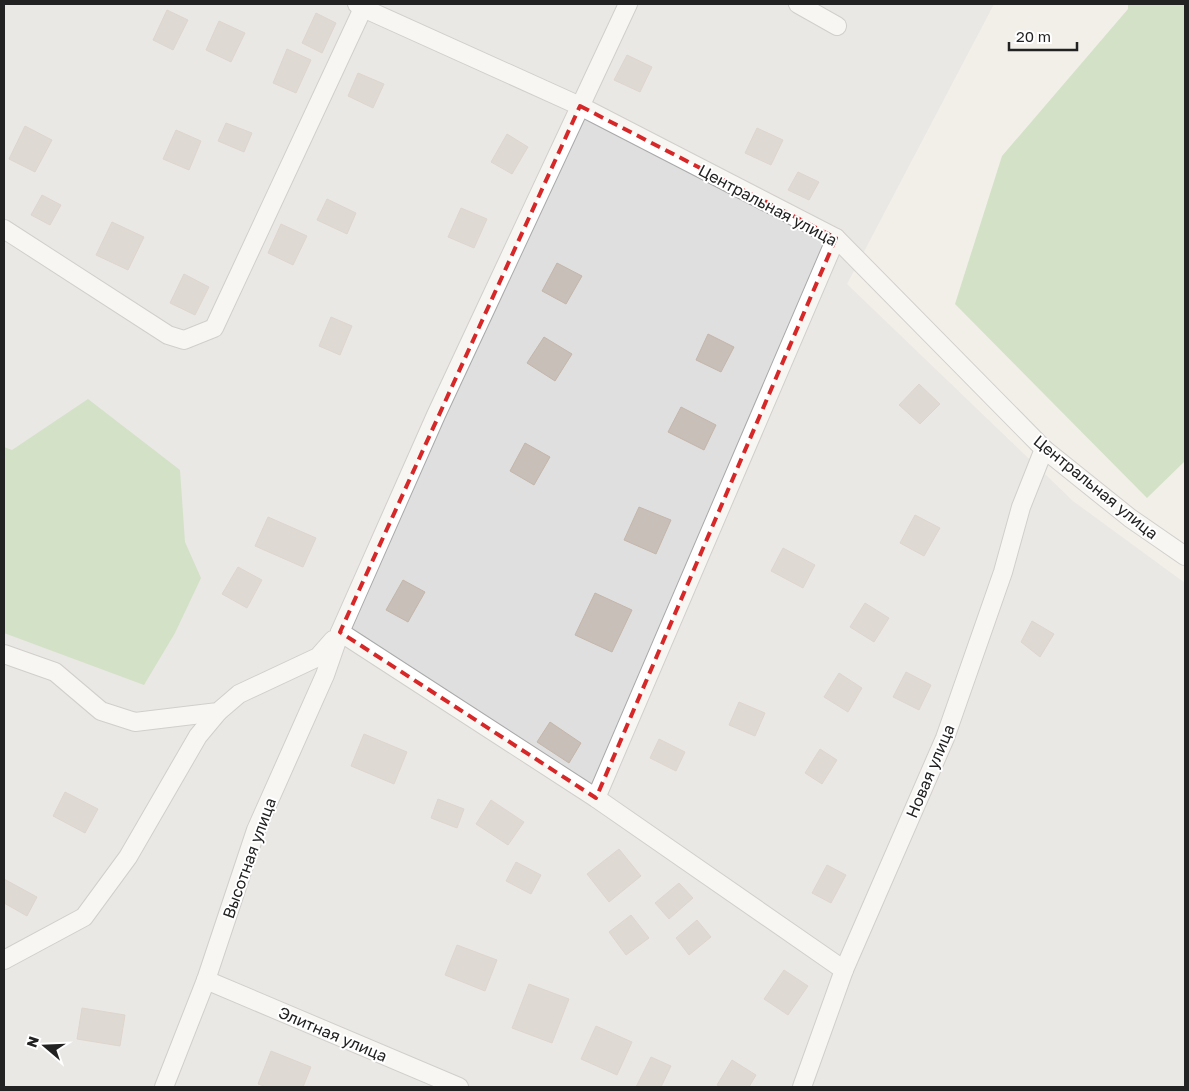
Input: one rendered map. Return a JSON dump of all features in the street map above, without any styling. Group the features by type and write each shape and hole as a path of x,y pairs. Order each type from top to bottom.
{"street":[{"path":"4,960 84,916 128,857 198,736 218,712 239,694 318,657 340,632 436,415 628,4"},
{"path":"798,4 837,26"},
{"path":"4,229 168,335 184,340 214,328 362,5"},
{"name":"Центральная улица","path":"362,5 580,106 836,238 1044,449 1130,518 1185,556"},
{"path":"596,798 836,238"},
{"name":"Новая улица","path":"802,1087 844,970 945,738 1003,572 1021,507 1044,449"},
{"path":"340,632 596,798 844,970"},
{"name":"Высотная улица","path":"164,1087 206,980 256,830 326,675 340,632"},
{"path":"4,654 55,672 101,711 135,722 218,712"},
{"name":"Элитная улица","path":"206,980 459,1087"}],"highlighted area":[{"path":"580,106 836,238 596,798 340,632"}],"shaded area":[{"path":"4,4 994,4 847,284 1073,501 1185,583 1185,1087 4,1087"}],"green space":[{"path":"1128,4 1185,4 1185,461 1147,498 955,304 1002,156 1128,9"},
{"path":"88,399 180,470 185,542 201,578 175,633 144,685 4,633 4,447 12,450"}],"building":[{"path":"167,10 188,20 173,50 153,40"},
{"path":"316,13 336,23 322,53 302,43"},
{"path":"219,21 245,33 231,62 206,50"},
{"path":"287,49 311,60 296,93 273,83"},
{"path":"627,55 652,67 640,92 614,80"},
{"path":"358,73 384,84 373,108 348,96"},
{"path":"226,123 252,133 244,152 218,141"},
{"path":"25,126 52,140 35,172 9,159"},
{"path":"757,128 783,140 771,165 745,153"},
{"path":"176,130 201,141 189,170 163,159"},
{"path":"507,134 528,147 512,174 491,162"},
{"path":"798,172 819,182 809,200 788,190"},
{"path":"42,195 61,205 50,225 31,215"},
{"path":"327,199 356,213 347,234 317,220"},
{"path":"461,208 487,219 474,248 448,237"},
{"path":"112,222 144,237 128,270 96,255"},
{"path":"281,224 307,236 293,265 268,253"},
{"path":"557,263 582,276 566,304 542,291"},
{"path":"184,274 209,287 195,315 170,303"},
{"path":"331,317 352,326 340,355 319,346"},
{"path":"708,334 734,347 721,372 696,360"},
{"path":"544,337 572,354 555,381 527,363"},
{"path":"919,384 940,404 920,424 899,405"},
{"path":"681,407 716,425 704,450 668,432"},
{"path":"525,443 550,457 534,485 510,471"},
{"path":"639,507 671,520 656,554 624,540"},
{"path":"915,515 940,528 924,556 900,543"},
{"path":"268,517 316,538 303,567 255,546"},
{"path":"783,548 815,565 803,588 771,571"},
{"path":"238,567 262,580 247,608 222,594"},
{"path":"403,580 425,592 408,622 386,610"},
{"path":"595,593 632,610 612,652 575,635"},
{"path":"865,603 889,618 874,642 850,627"},
{"path":"1032,621 1054,634 1040,657 1021,642"},
{"path":"906,672 931,685 919,710 893,697"},
{"path":"839,673 862,688 848,712 824,697"},
{"path":"739,702 765,713 755,736 729,725"},
{"path":"550,722 581,743 569,763 537,742"},
{"path":"364,734 407,752 394,784 351,766"},
{"path":"659,739 685,752 676,771 650,758"},
{"path":"820,749 837,760 822,784 805,773"},
{"path":"65,792 98,809 85,833 53,816"},
{"path":"438,799 464,809 457,828 431,818"},
{"path":"491,800 524,822 508,845 476,824"},
{"path":"619,849 641,876 609,902 587,874"},
{"path":"516,862 541,875 531,894 506,881"},
{"path":"827,865 846,875 831,903 812,893"},
{"path":"4,879 37,897 27,916 4,903"},
{"path":"679,883 693,898 669,919 655,903"},
{"path":"631,915 649,938 626,955 609,932"},
{"path":"697,920 711,937 689,955 676,938"},
{"path":"457,945 497,960 485,991 445,975"},
{"path":"784,970 808,986 788,1015 764,999"},
{"path":"529,984 569,999 552,1043 512,1028"},
{"path":"82,1008 125,1015 120,1046 77,1039"},
{"path":"596,1026 632,1042 617,1075 581,1059"},
{"path":"271,1051 311,1067 303,1087 267,1087 258,1084"},
{"path":"651,1057 671,1066 661,1087 636,1087"},
{"path":"732,1060 756,1075 749,1087 722,1087 717,1085"}]}
